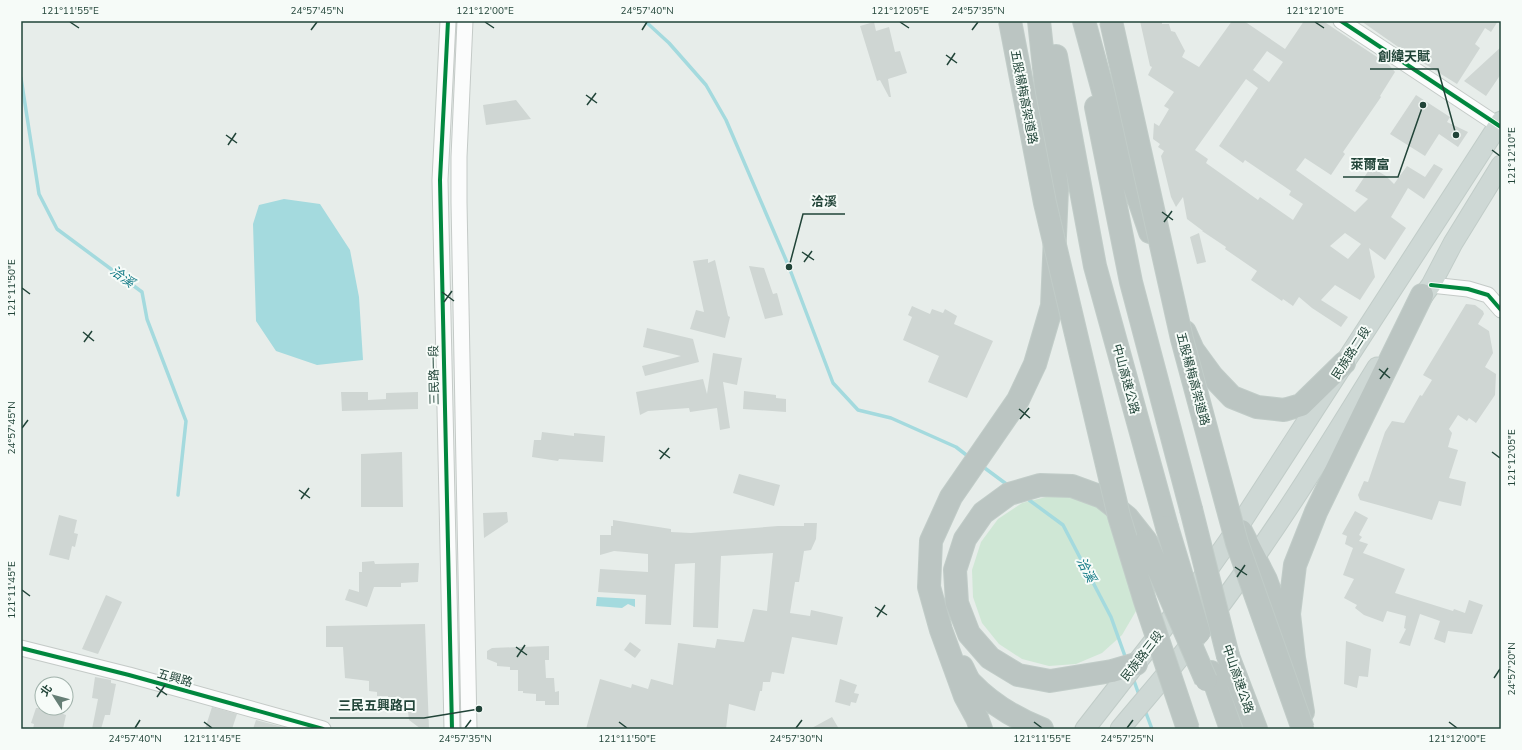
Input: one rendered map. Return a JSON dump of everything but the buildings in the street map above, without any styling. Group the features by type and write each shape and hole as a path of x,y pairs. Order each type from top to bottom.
{"highway":[{"name":"五股楊梅高架道路","path":"1010,21 1045,203 1120,516 1145,601 1188,729"},
{"path":"981,729 965,696 941,630 929,587 931,542 951,496 1018,400 1035,364 1052,306 1057,189 1039,21"},
{"name":"中山高速公路","path":"1050,21 1095,266 1208,676"},
{"name":"中山高速公路","path":"1078,21 1132,282 1228,656 1256,729"},
{"path":"1084,21 1108,108 1180,320 1227,492 1239,526 1266,580 1294,658"},
{"name":"五股楊梅高架道路","path":"1111,21 1182,339 1206,430 1237,543 1303,729"},
{"path":"1306,729 1294,658 1289,614 1295,565 1316,512 1426,290"},
{"path":"1180,320 1193,350 1212,376 1232,397 1257,407 1284,410 1300,405 1326,382 1344,363"},
{"path":"1136,664 1112,671 1050,681 1018,675 990,658 969,634 957,603 955,570 964,539 983,513 1009,494 1040,485 1072,486 1102,497 1127,517 1146,541 1208,676 1212,690 1231,729"},
{"path":"941,630 971,683 994,703 1031,725 1042,729"}],"main road":[{"name":"民族路二段","path":"1198,584 1239,526 1500,125"},
{"path":"1120,729 1210,620 1254,558 1327,447 1426,290 1501,165"},
{"name":"民族路三段","path":"1085,729 1198,584"}],"street":[{"name":"三民路一段","path":"448,21 440,180 452,729"},
{"path":"465,21 459,157 459,202 469,729"},
{"path":"1341,21 1500,125"},
{"path":"1426,290 1468,289 1488,295 1501,310"},
{"name":"五興路","path":"21,648 129,675 323,729"}],"green space":[{"path":"1050,496 1079,498 1105,510 1142,584 1136,611 1122,635 1102,653 1076,664 1049,666 1022,659 999,644 982,623 973,597 972,570 981,542 998,519 1022,503"}],"water":[{"path":"284,199 320,204 350,250 359,297 363,360 317,365 276,351 256,321 253,224 259,205"},
{"path":"597,597 635,599 635,607 628,604 622,608 596,606"}],"waterway":[{"name":"洽溪","path":"645,21 669,43 706,85 726,120 789,267 833,383 858,410 891,418 956,447 969,457"},
{"name":"洽溪","path":"21,78 39,194 57,229 142,292 147,319 186,421 178,495"},
{"name":"洽溪","path":"982,466 1009,486"},
{"name":"洽溪","path":"1025,497 1063,525 1111,617 1126,659"},
{"name":"洽溪","path":"1133,678 1138,692"},
{"name":"洽溪","path":"1146,713 1152,729"}],"cycle path":[{"path":"448,21 440,180 452,729"},
{"path":"1341,21 1501,127"},
{"path":"1431,285 1468,289 1488,295 1501,310"},
{"path":"21,648 129,675 323,729"}],"place":[{"name":"萊爾富","path":"1423,105"},
{"name":"創緯天賦","path":"1456,135"},
{"name":"洽溪","path":"789,267"},
{"name":"三民五興路口","path":"479,709"}]}
